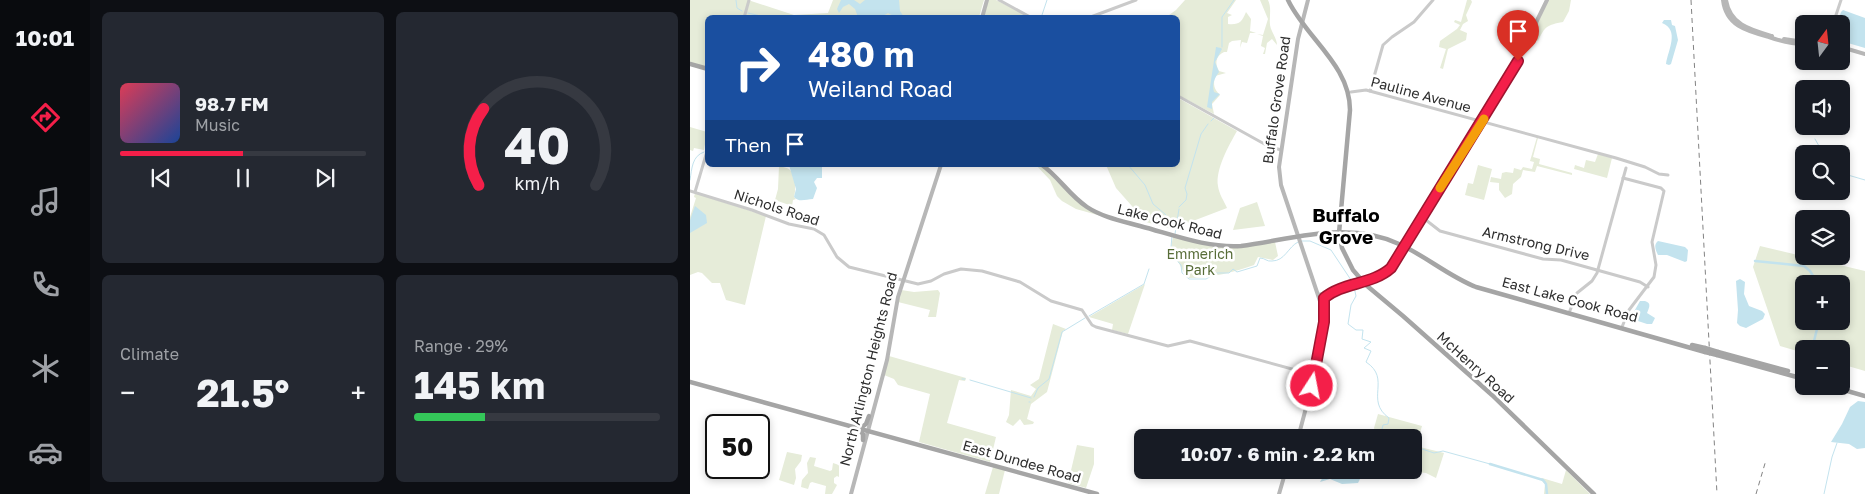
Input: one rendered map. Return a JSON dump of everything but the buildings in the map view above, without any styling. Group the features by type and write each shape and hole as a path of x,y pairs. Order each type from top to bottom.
{"main road":[{"path":"982,15 986,0"},
{"name":"McHenry Road","path":"1289,0 1300,12 1302,23 1342,70 1351,92 1352,109 1340,230"},
{"name":"McHenry Road","path":"1289,0 1302,23 1339,70 1350,96 1340,230 1341,244 1353,270 1360,281 1486,389 1594,494"},
{"name":"Buffalo Grove Road","path":"1300,12 1307,0"},
{"name":"Buffalo Grove Road","path":"1298,238 1278,171 1290,70 1307,0"},
{"path":"1318,295 1382,275 1388,271 1511,75 1547,0"},
{"path":"1724,0 1728,16 1742,29 1785,42 1795,43"},
{"name":"Buffalo Grove Road","path":"1280,150 1302,23"},
{"path":"1850,49 1865,53"},
{"path":"690,66 705,69"},
{"name":"North Arlington Heights Road","path":"870,416 883,370 896,298 939,167"},
{"name":"Lake Cook Road","path":"1044,167 1058,178 1078,200 1096,212 1170,233"},
{"name":"Lake Cook Road","path":"1049,167 1058,174 1078,197 1096,210 1180,236 1226,244 1298,238 1340,230"},
{"name":"East Lake Cook Road","path":"1340,230 1374,235 1404,245 1470,284 1795,375"},
{"path":"1298,238 1317,290 1321,310 1322,320 1313,374"},
{"path":"1298,238 1324,313"},
{"name":"North Arlington Heights Road","path":"850,494 889,348 896,304 902,281"},
{"path":"1318,295 1350,285"},
{"path":"1317,290 1320,293 1325,292"},
{"path":"1299,429 1313,374 1324,313 1323,299 1334,291"},
{"name":"East Dundee Road","path":"691,382 1097,494"},
{"path":"1850,389 1865,394"},
{"path":"1850,390 1858,392"},
{"path":"866,429 870,416"},
{"path":"846,424 862,432 863,440"},
{"name":"North Arlington Heights Road","path":"850,494 866,429"},
{"path":"1281,494 1285,479"}],"street":[{"path":"745,15 749,0"},
{"path":"999,0 1026,15"},
{"path":"1096,15 1136,0"},
{"path":"1370,92 1383,45 1414,22 1434,0"},
{"path":"1836,15 1841,0"},
{"name":"Pauline Avenue","path":"1351,92 1361,90 1482,121 1645,166 1658,174 1668,175"},
{"path":"1180,97 1280,150"},
{"path":"695,192 705,158"},
{"path":"1569,312 1577,293 1592,282 1598,270 1626,168"},
{"path":"1622,326 1629,310 1648,287 1655,273 1656,265 1652,242 1664,191 1661,188 1624,178"},
{"name":"Nichols Road","path":"690,191 752,210 789,224 814,229 824,235 837,257 845,265 902,281 922,284 955,270 982,271 1020,282 1044,298 1082,310 1092,325 1096,327 1168,346 1190,341 1313,374"},
{"name":"Armstrong Drive","path":"1422,218 1440,231 1543,259 1561,260 1643,283 1648,287"}],"green space":[{"path":"690,0 748,0 794,15 705,15 705,68 690,64"},
{"path":"833,0 984,0 980,15 794,15 828,13"},
{"path":"988,0 996,0 1026,15 985,15"},
{"path":"1185,0 1236,0 1227,13 1232,15 1228,17 1228,24 1240,22 1246,12 1251,19 1250,31 1256,33 1250,33 1247,43 1242,42 1240,48 1241,40 1232,41 1229,43 1227,52 1224,52 1217,58 1216,63 1219,71 1226,73 1215,76 1214,87 1220,95 1212,104 1214,114 1180,96 1180,15 1169,15"},
{"path":"1260,0 1268,0 1270,25 1277,45 1272,39 1267,43 1265,54 1263,54 1265,48 1261,46 1263,36 1257,34 1263,35 1268,19"},
{"path":"1467,0 1472,2 1466,15 1468,21 1463,24 1460,30 1467,33 1466,40 1448,49 1443,69 1440,68 1446,49 1439,47 1440,41 1460,25 1454,22 1455,20 1461,22"},
{"path":"1548,0 1571,0 1569,11 1563,22 1550,25 1545,29 1538,41 1532,35"},
{"path":"1180,99 1237,131 1223,158 1218,180 1219,192 1227,208 1172,229 1146,222 1116,188 1107,167 1180,167"},
{"path":"690,127 705,131 704,150 694,148 693,151 690,150"},
{"path":"1537,137 1533,157 1540,159 1539,164 1572,173 1572,175 1537,166 1535,172 1523,170 1521,177 1513,184 1512,194 1505,198 1499,190 1499,183 1490,182 1491,177 1501,179 1502,173 1513,173 1514,168 1521,170 1523,167 1532,169 1534,162 1530,161"},
{"path":"1598,154 1612,158 1607,178 1574,169 1575,165 1584,168 1586,160 1595,162"},
{"path":"1478,165 1492,169 1484,200 1465,195 1468,183 1473,184"},
{"path":"779,167 789,169 794,176 794,197 796,199 793,200 792,206 775,200 778,189"},
{"path":"1038,167 1042,167 1075,198 1101,216 1076,209 1062,201 1057,196 1050,180"},
{"path":"695,193 766,216 745,305 726,300 720,283 712,283 702,273 698,272 690,275 690,217 696,198 694,197"},
{"path":"1257,202 1265,226 1233,230 1240,208"},
{"name":"Emmerich Park","path":"1173,237 1214,247 1252,246 1275,242 1278,256 1273,260 1258,257 1254,265 1231,272 1189,278 1170,252"},
{"path":"1760,246 1795,254 1795,265 1840,265 1865,271 1865,371 1850,367 1850,340 1795,340 1795,350 1780,346 1753,267"},
{"path":"1145,284 1128,334 1112,330 1113,324 1089,317"},
{"path":"901,290 914,292 938,290 940,293 936,317 928,317 930,310 898,302"},
{"path":"1053,324 1066,329 1063,331 1047,392 1031,404 1027,419 1034,422 1033,424 1024,425 1020,419 1013,426 1006,422 1009,415 1011,390 1031,396 1036,389 1030,385 1039,379"},
{"path":"889,356 966,378 965,381 959,380 947,423 996,437 990,462 919,442 930,394 898,385 894,379 884,375"},
{"path":"1378,414 1422,426 1421,429 1374,428"},
{"path":"1077,445 1094,448 1094,464 1086,488 1068,483"},
{"path":"1422,448 1444,453 1436,478 1422,473"},
{"path":"787,452 802,455 801,461 795,469 796,478 794,485 779,480"},
{"path":"810,457 816,458 814,466 830,471 832,470 833,463 839,465 839,477 834,478 834,483 837,485 832,494 825,494 826,486 812,482 808,489 801,487 802,480 808,473 807,463"},
{"path":"993,467 1005,470 999,494 985,494"},
{"path":"1566,470 1590,494 1544,494 1545,484 1540,479 1562,484"}],"water":[{"path":"841,0 854,0 860,4 865,0 899,0 900,11 903,15 892,15 888,13 884,15 857,15 855,9 849,4 843,7 839,13 837,9"},
{"path":"1843,10 1865,18 1865,48 1850,44 1850,15 1840,15"},
{"path":"1664,20 1671,20 1672,25 1675,26 1678,40 1671,64 1669,65 1666,64 1672,35 1671,30 1662,23"},
{"path":"1216,47 1222,49 1215,62 1219,72 1213,89 1214,92 1220,94 1212,102 1212,109 1207,107"},
{"path":"790,167 822,167 822,178 817,178 814,182 817,188 813,199 796,199 794,197 796,189"},
{"path":"695,206 706,215 707,223 690,233 690,220"},
{"path":"1658,241 1685,247 1688,250 1687,261 1685,262 1667,255 1658,255 1655,246"},
{"path":"1740,279 1745,282 1744,294 1749,306 1765,314 1763,319 1746,328 1737,323 1736,281"},
{"path":"1640,301 1649,303 1647,313 1655,318 1652,324 1632,319 1631,317"},
{"path":"1858,401 1865,402 1865,448 1857,449 1849,444 1831,442 1850,407"},
{"path":"1330,479 1360,479 1358,483 1342,484"}],"waterway":[{"path":"736,0 737,8 742,11"},
{"path":"1042,15 1047,0"},
{"path":"1222,47 1222,17 1234,0"},
{"path":"748,13 756,15"},
{"path":"1211,121 1214,118"},
{"path":"1179,207 1186,200 1185,188 1201,134 1208,124"},
{"path":"1815,139 1818,145"},
{"path":"690,180 695,159 704,152"},
{"path":"1130,167 1145,185 1153,204 1165,214 1175,227"},
{"path":"1850,176 1865,180"},
{"path":"1175,234 1179,209"},
{"path":"1172,236 1171,247 1168,251 1181,265 1182,273 1189,279 1206,279 1217,273 1229,273 1233,269 1237,272 1257,266 1260,258 1269,261 1280,259 1298,242"},
{"path":"1302,241 1310,241 1331,250 1353,283"},
{"path":"1755,261 1804,266 1812,275"},
{"path":"1089,316 1144,284 1149,269"},
{"path":"1354,287 1356,296 1351,305 1348,324 1356,330 1363,330 1362,339 1371,342 1364,348 1371,351 1366,362 1377,375 1379,404 1382,411 1389,418 1388,424 1383,425 1382,429"},
{"path":"1034,397 1038,388 1049,379 1062,332 1085,318"},
{"path":"1814,340 1817,330"},
{"path":"970,380 1031,398"},
{"path":"1824,494 1837,443"},
{"path":"1422,449 1434,453 1443,451 1490,464"},
{"path":"1490,464 1543,480 1546,484 1547,494"}],"railway":[{"path":"1691,0 1717,494"},
{"path":"1756,494 1766,460"}],"slow traffic":[{"path":"1440,188 1484,119"}],"district":[{"name":"Buffalo Grove","path":"1346,225"}],"route":[{"path":"1312,386 1324,322 1324,298 1334,291 1382,275 1391,268 1518,61"}]}
